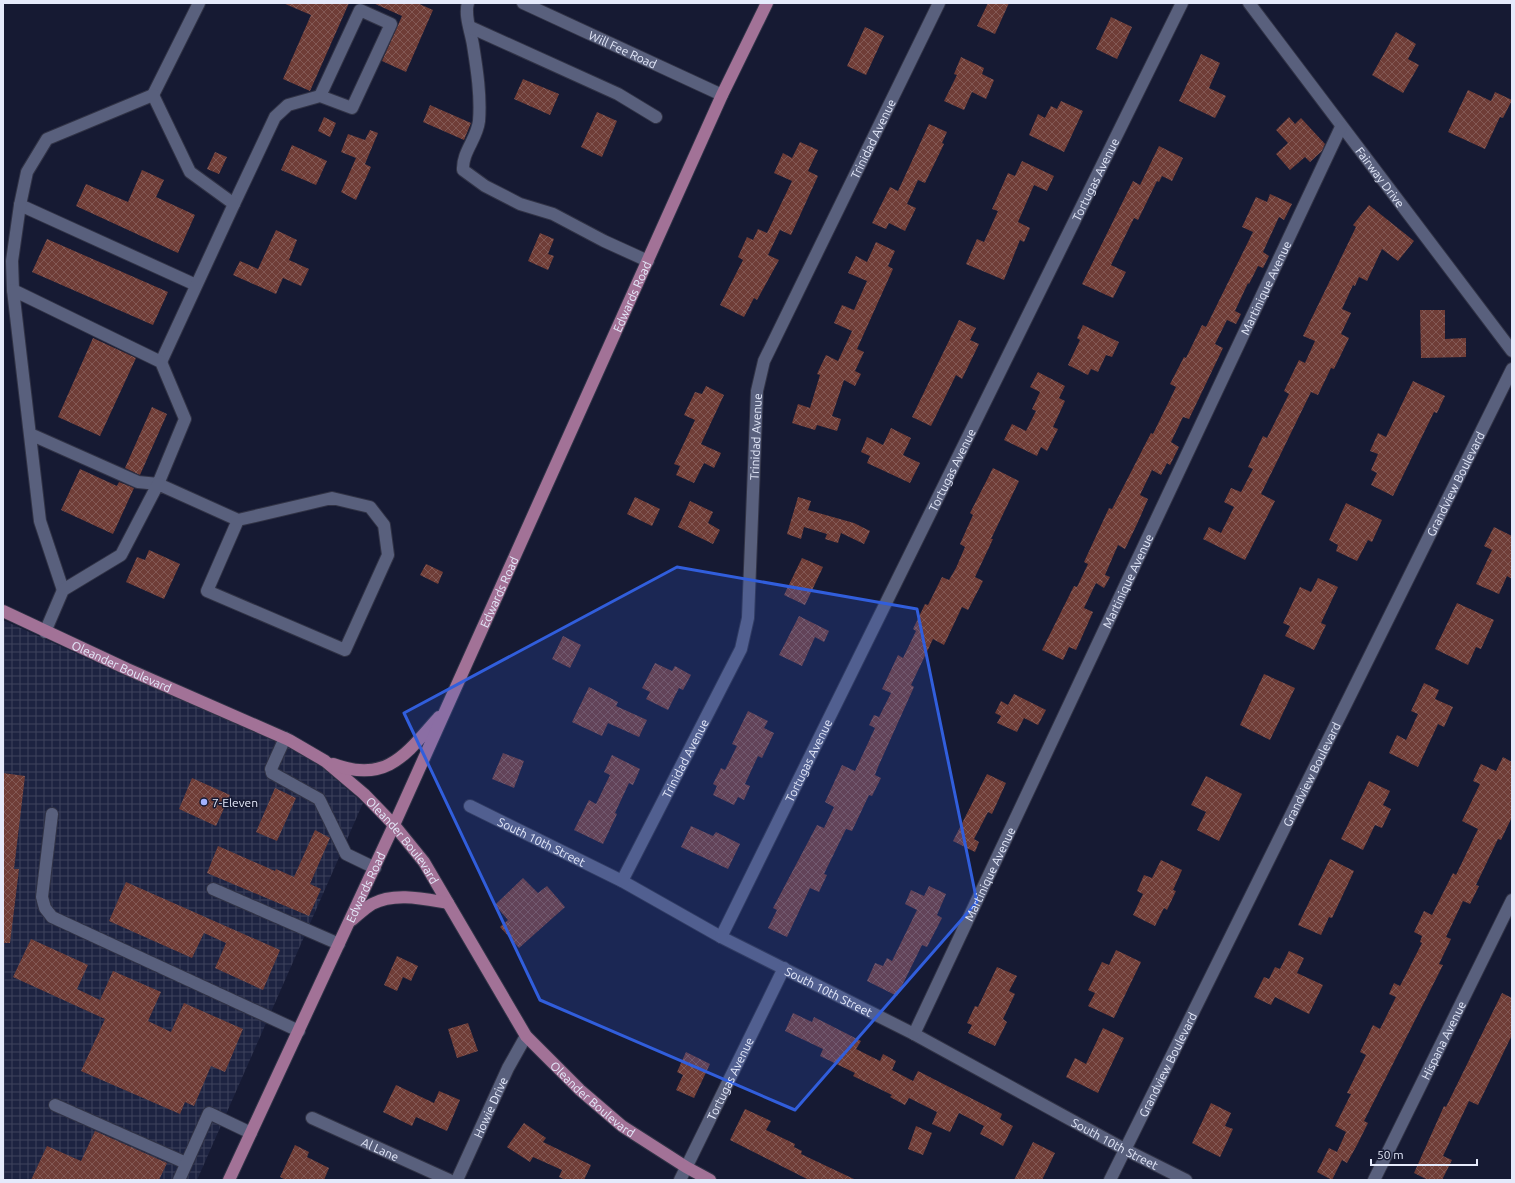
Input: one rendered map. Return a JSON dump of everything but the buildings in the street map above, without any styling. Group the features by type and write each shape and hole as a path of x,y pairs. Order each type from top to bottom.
{"main road":[{"name":"Edwards Road","path":"229,1180 375,868 722,96 767,3"},
{"name":"Oleander Boulevard","path":"3,611 45,632 285,738 326,761 364,794 394,825 424,862 526,1036 580,1090 622,1126 686,1167 710,1180"},
{"path":"326,761 345,768 365,771 385,768 408,752 447,708"},
{"path":"350,922 371,905 382,899 414,898 448,903"}],"street":[{"path":"63,590 40,521 13,290 12,261 20,205 27,172 47,139 153,95 199,3"},
{"path":"468,3 467,7 478,78 479,122 475,136 463,160 463,170 485,186 520,204 553,214 604,241 648,261"},
{"name":"Will Fee Road","path":"523,3 722,96"},
{"name":"Trinidad Avenue","path":"622,881 741,649 748,618 757,391 764,360 939,3"},
{"name":"Tortugas Avenue","path":"721,937 1182,3"},
{"name":"Fairway Drive","path":"1249,3 1341,127 1512,351"},
{"path":"161,362 275,117 288,105 320,96 352,108 391,24 360,10 320,96"},
{"path":"470,27 618,94 656,116"},
{"path":"153,95 190,172 234,204"},
{"name":"Martinique Avenue","path":"914,1034 1341,127"},
{"path":"20,205 196,285"},
{"path":"13,290 161,362 185,419 158,484 121,555 63,590 45,632"},
{"name":"Grandview Boulevard","path":"1110,1180 1512,369"},
{"path":"30,434 138,482 158,484 238,520 332,498 370,507 384,525 388,555 345,650 207,591 238,520"},
{"path":"285,738 271,768 272,773 319,799 346,854 375,868"},
{"name":"South 10th Street","path":"470,806 622,881 721,937 914,1034 1126,1150 1186,1180"},
{"path":"52,814 42,897 45,908 52,917 299,1031"},
{"path":"213,889 339,944"},
{"name":"Hispana Avenue","path":"1374,1180 1512,900"},
{"name":"Tortugas Avenue","path":"680,1180 784,968"},
{"name":"Howie Drive","path":"457,1180 508,1068 526,1036"},
{"path":"55,1105 186,1163"},
{"path":"179,1180 209,1113 251,1133"},
{"name":"Al Lane","path":"312,1118 449,1180"}],"highlighted area":[{"path":"677,567 917,609 977,902 795,1110 540,1000 404,713"}],"shaded area":[{"path":"3,620 286,746 322,767 363,803 197,1180 3,1180"}],"place":[{"name":"7-Eleven","path":"204,802"}]}
